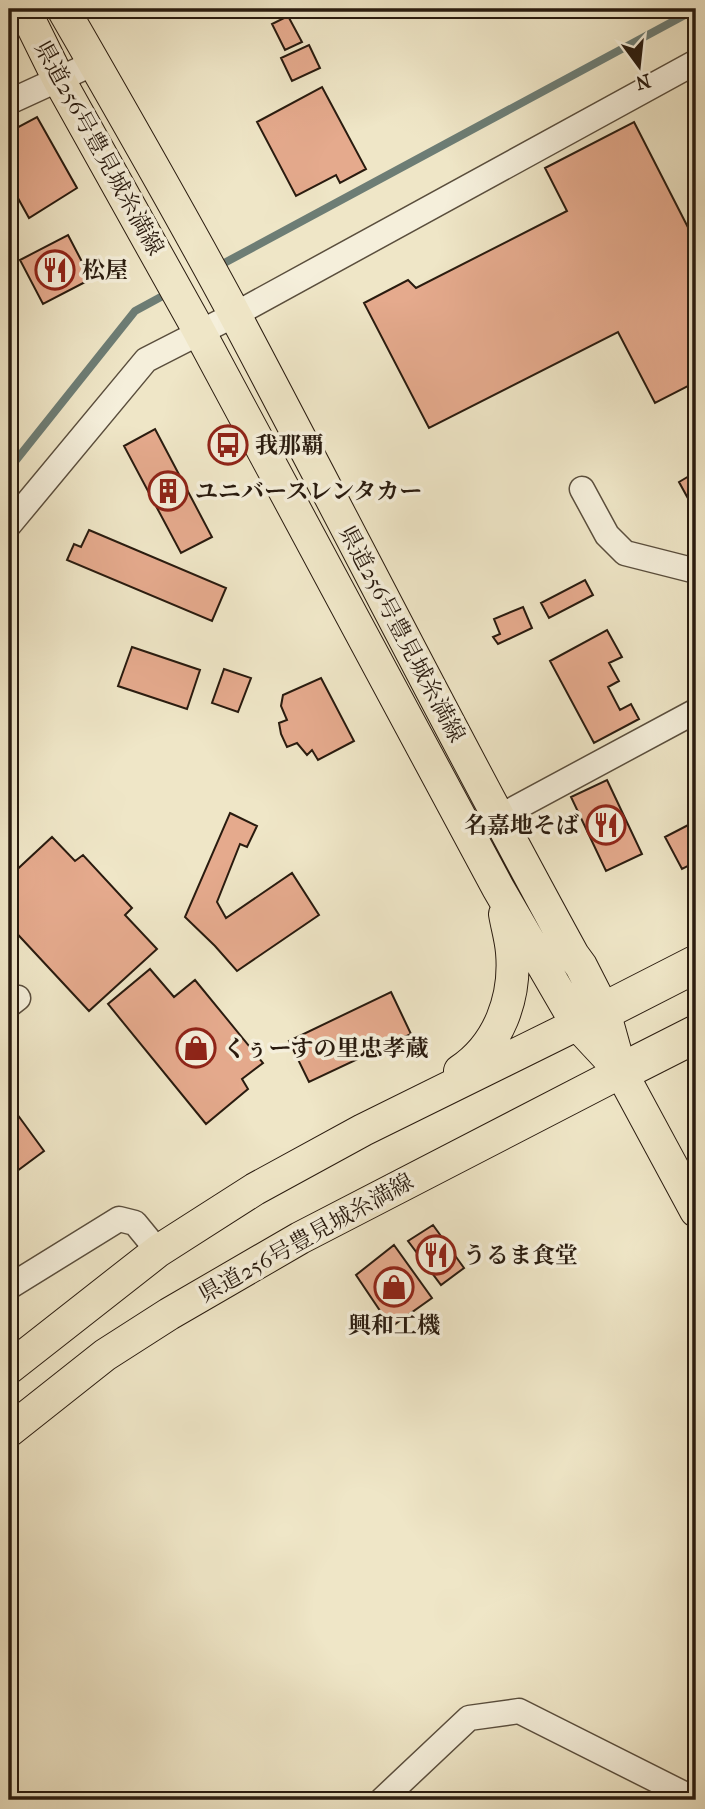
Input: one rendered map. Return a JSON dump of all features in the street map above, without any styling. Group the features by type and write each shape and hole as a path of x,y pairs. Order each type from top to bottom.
{"highway":[{"path":"590,1018 696,964"},
{"path":"621,1072 696,1034"}],"main road":[{"name":"県道256号豊見城糸満線","path":"24,9 58,78 196,326 498,888 590,1018"},
{"name":"県道256号豊見城糸満線","path":"64,9 231,308 429,683 497,818 581,967 590,1018"},
{"path":"404,1110 471,1064 490,1043 504,1017 513,980 512,950 498,888"},
{"path":"9,1367 158,1251 255,1189 404,1110 590,1018 696,1211"},
{"name":"県道256号豊見城糸満線","path":"9,1431 105,1355 181,1307 300,1238 621,1072"}],"street":[{"path":"9,526 146,360 196,326 696,62"},
{"path":"9,102 94,63"},
{"path":"582,489 607,535 625,554 696,571"},
{"path":"497,818 696,711"},
{"path":"9,1287 119,1219 135,1223 158,1251"},
{"path":"382,1800 469,1718 519,1711 696,1800"}],"building":[{"path":"288,16 302,42 285,50 272,24"},
{"path":"309,45 320,68 292,81 281,58"},
{"path":"322,87 366,169 340,183 336,175 296,196 257,122"},
{"path":"37,117 77,188 29,218 9,182 9,125 13,130"},
{"path":"634,122 696,243 696,382 655,403 618,332 429,428 364,303 408,280 416,288 567,211 545,168"},
{"name":"松屋","path":"68,235 91,279 43,304 20,260"},
{"name":"ユニバースレンタカー","path":"155,429 212,537 181,553 124,446"},
{"path":"696,472 696,513 679,482"},
{"path":"89,530 226,588 212,621 67,560 74,544 81,547"},
{"path":"585,580 593,595 549,618 541,603"},
{"path":"523,607 532,628 498,644 493,637 500,634 494,619"},
{"path":"607,630 622,657 609,663 619,681 608,687 620,710 631,704 639,719 594,743 550,661"},
{"path":"132,647 200,670 187,709 118,686"},
{"path":"224,669 251,678 238,712 212,703"},
{"path":"321,678 354,741 318,760 312,750 307,755 297,743 287,747 279,723 287,720 281,706 283,695"},
{"name":"名嘉地そば","path":"607,780 642,854 606,871 571,797"},
{"path":"230,813 257,826 247,847 240,844 217,902 226,918 292,873 319,915 237,971 185,917"},
{"path":"696,821 696,862 682,869 665,837"},
{"path":"52,837 75,861 83,855 132,908 125,915 157,949 89,1011 9,925 9,877"},
{"path":"150,969 174,997 195,980 263,1063 242,1079 248,1089 206,1124 108,1004"},
{"path":"391,992 411,1034 309,1082 289,1041"},
{"path":"9,1103 44,1151 9,1177"},
{"name":"うるま食堂","path":"433,1225 464,1268 441,1285 408,1241"},
{"name":"興和工機","path":"394,1245 432,1298 391,1327 356,1275"}],"waterway":[{"path":"215,268 696,9"},
{"path":"9,469 135,311 170,292"}],"place":[{"name":"松屋","path":"55,270"},
{"name":"我那覇","path":"228,445"},
{"name":"ユニバースレンタカー","path":"168,491"},
{"name":"名嘉地そば","path":"606,825"},
{"name":"くぅーすの里忠孝蔵","path":"196,1048"},
{"name":"うるま食堂","path":"436,1255"},
{"name":"興和工機","path":"394,1287"}]}
